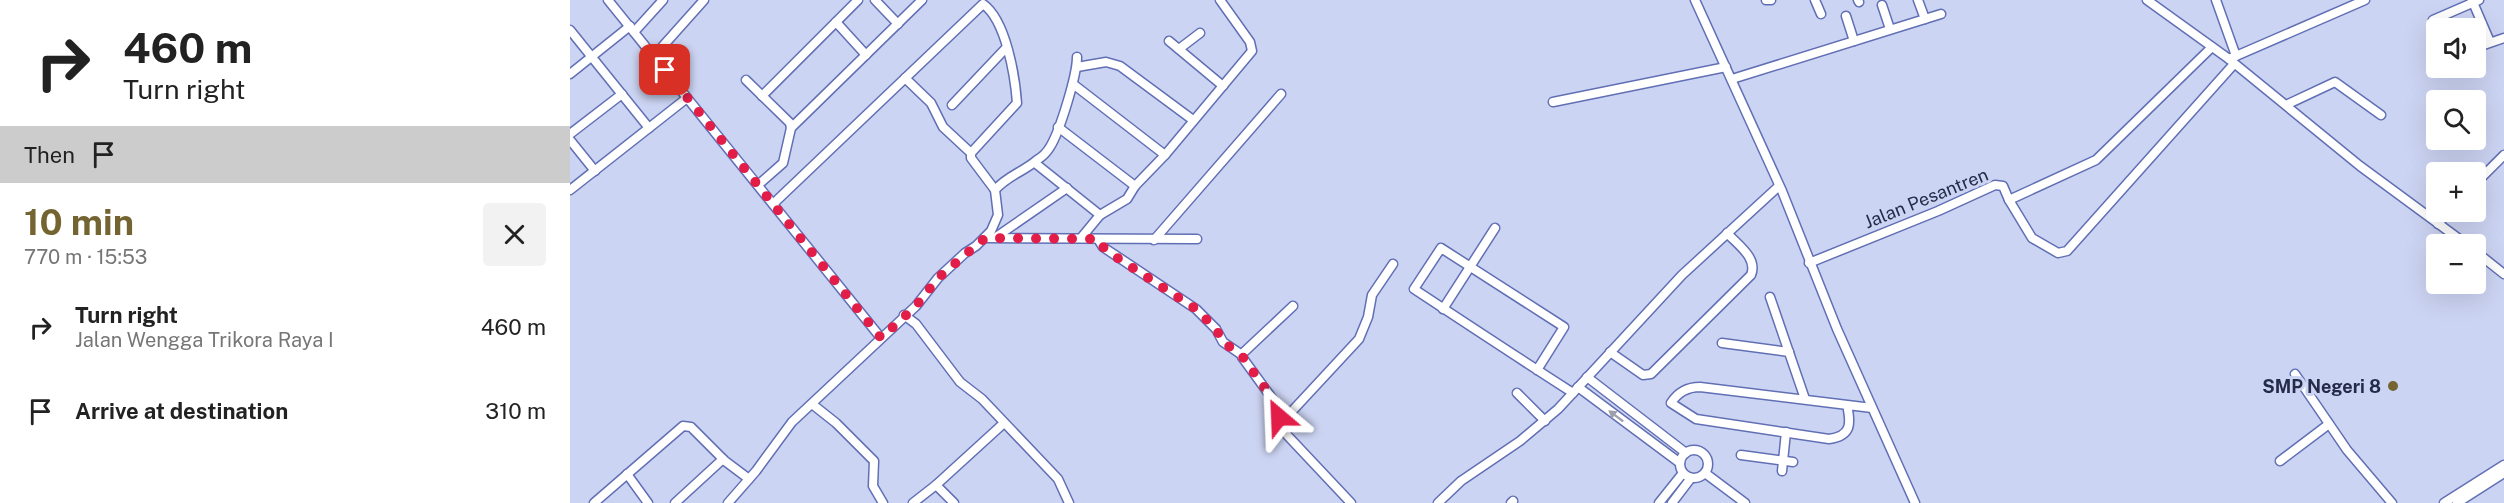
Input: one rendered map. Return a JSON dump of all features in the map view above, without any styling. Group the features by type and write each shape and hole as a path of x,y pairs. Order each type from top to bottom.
{"street":[{"path":"608,0 881,338"},
{"path":"570,74 632,29 663,0"},
{"path":"654,56 704,0"},
{"path":"762,96 858,0"},
{"path":"875,0 898,24"},
{"path":"758,185 783,163 792,128 922,0"},
{"path":"1081,238 1100,214 1127,199 1135,186 1165,155 1252,51 1250,42 1220,0"},
{"path":"1695,0 1779,186 1809,263 1915,503"},
{"path":"1766,0 1771,0"},
{"path":"1815,0 1821,14"},
{"path":"1918,0 1924,19"},
{"path":"2147,0 2233,60 2360,166 2452,234"},
{"path":"2216,0 2233,60"},
{"path":"2009,200 2032,238 2052,251 2063,253 2084,233 2233,60 2366,0"},
{"path":"2437,18 2474,1 2490,42"},
{"path":"773,204 983,4 991,9 998,20 1014,76 1017,103 971,153"},
{"path":"1882,5 1890,29"},
{"path":"1732,79 1941,14"},
{"path":"1846,16 1854,40"},
{"path":"836,22 866,54"},
{"path":"570,30 649,128"},
{"path":"1179,49 1200,33"},
{"path":"2486,44 2504,38"},
{"path":"1169,41 1223,86"},
{"name":"Jalan Pesantren","path":"1809,263 1938,212 1995,185 2003,186 2009,200 2096,160 2212,47"},
{"path":"952,105 1006,48"},
{"path":"994,190 1016,172 1035,163 1048,150 1059,127 1073,84 1077,57"},
{"path":"1077,67 1106,62 1120,66 1193,120"},
{"path":"1553,102 1726,67"},
{"path":"728,503 786,430 903,315 916,306 938,278 985,238 999,215 994,190 971,158 971,153 943,127 931,103 905,78"},
{"path":"746,80 790,123 792,128"},
{"path":"2286,105 2335,82 2381,115"},
{"path":"1073,84 1165,155"},
{"path":"570,134 622,93"},
{"path":"1154,240 1281,94"},
{"path":"570,190 687,98"},
{"path":"1059,127 1135,186"},
{"path":"570,140 595,171"},
{"path":"2486,173 2504,155"},
{"path":"1035,163 1100,214"},
{"path":"1438,503 1461,481 1545,421 1682,275 1779,186"},
{"path":"995,238 1067,188"},
{"path":"1443,309 1495,228"},
{"path":"1610,352 1643,375 1651,374 1751,275 1754,268 1753,261 1728,233"},
{"path":"985,238 1197,239"},
{"path":"1098,239 1103,247 1119,259 1196,309 1216,329 1223,342 1242,356 1274,401 1287,435 1347,502"},
{"path":"1537,370 1564,327 1441,248 1413,289 1537,370 1575,390 1637,431 1680,463 1683,473 1691,478"},
{"path":"2486,260 2504,274"},
{"path":"1281,423 1359,339 1368,317 1372,295 1393,264"},
{"path":"1770,297 1805,399"},
{"path":"1242,356 1293,306"},
{"path":"903,315 916,324 960,382 982,399 1058,479 1069,503"},
{"path":"1722,343 1789,352"},
{"path":"2295,374 2347,450 2392,503"},
{"path":"1587,377 1686,453"},
{"path":"1847,405 1851,424 1844,433 1835,438 1696,419 1674,407 1671,401 1690,387 1805,399 1872,408"},
{"path":"1517,393 1545,421"},
{"path":"812,404 836,423 874,461 873,486 883,503"},
{"path":"1637,431 1644,421"},
{"path":"913,503 1004,423"},
{"path":"2280,461 2329,424"},
{"path":"594,503 683,426 688,425 723,459 749,479"},
{"path":"1782,466 1786,432"},
{"path":"1672,503 1691,478 1705,473 1708,464 1704,455 1696,451 1686,453 1680,463"},
{"path":"1741,455 1782,466 1793,462"},
{"path":"675,503 723,459"},
{"path":"2444,503 2504,465"},
{"path":"1659,503 1683,473"},
{"path":"1705,473 1745,503"},
{"path":"2457,503 2504,473"},
{"path":"627,474 648,503"},
{"path":"936,485 954,503"}],"place":[{"name":"SMP Negeri 8","path":"2393,386"}],"route":[{"path":"665,70 881,338 903,315 916,306 938,278 964,253 985,238 1098,239 1103,247 1119,259 1196,309 1216,329 1223,342 1242,356 1274,401 1279,417"}]}
